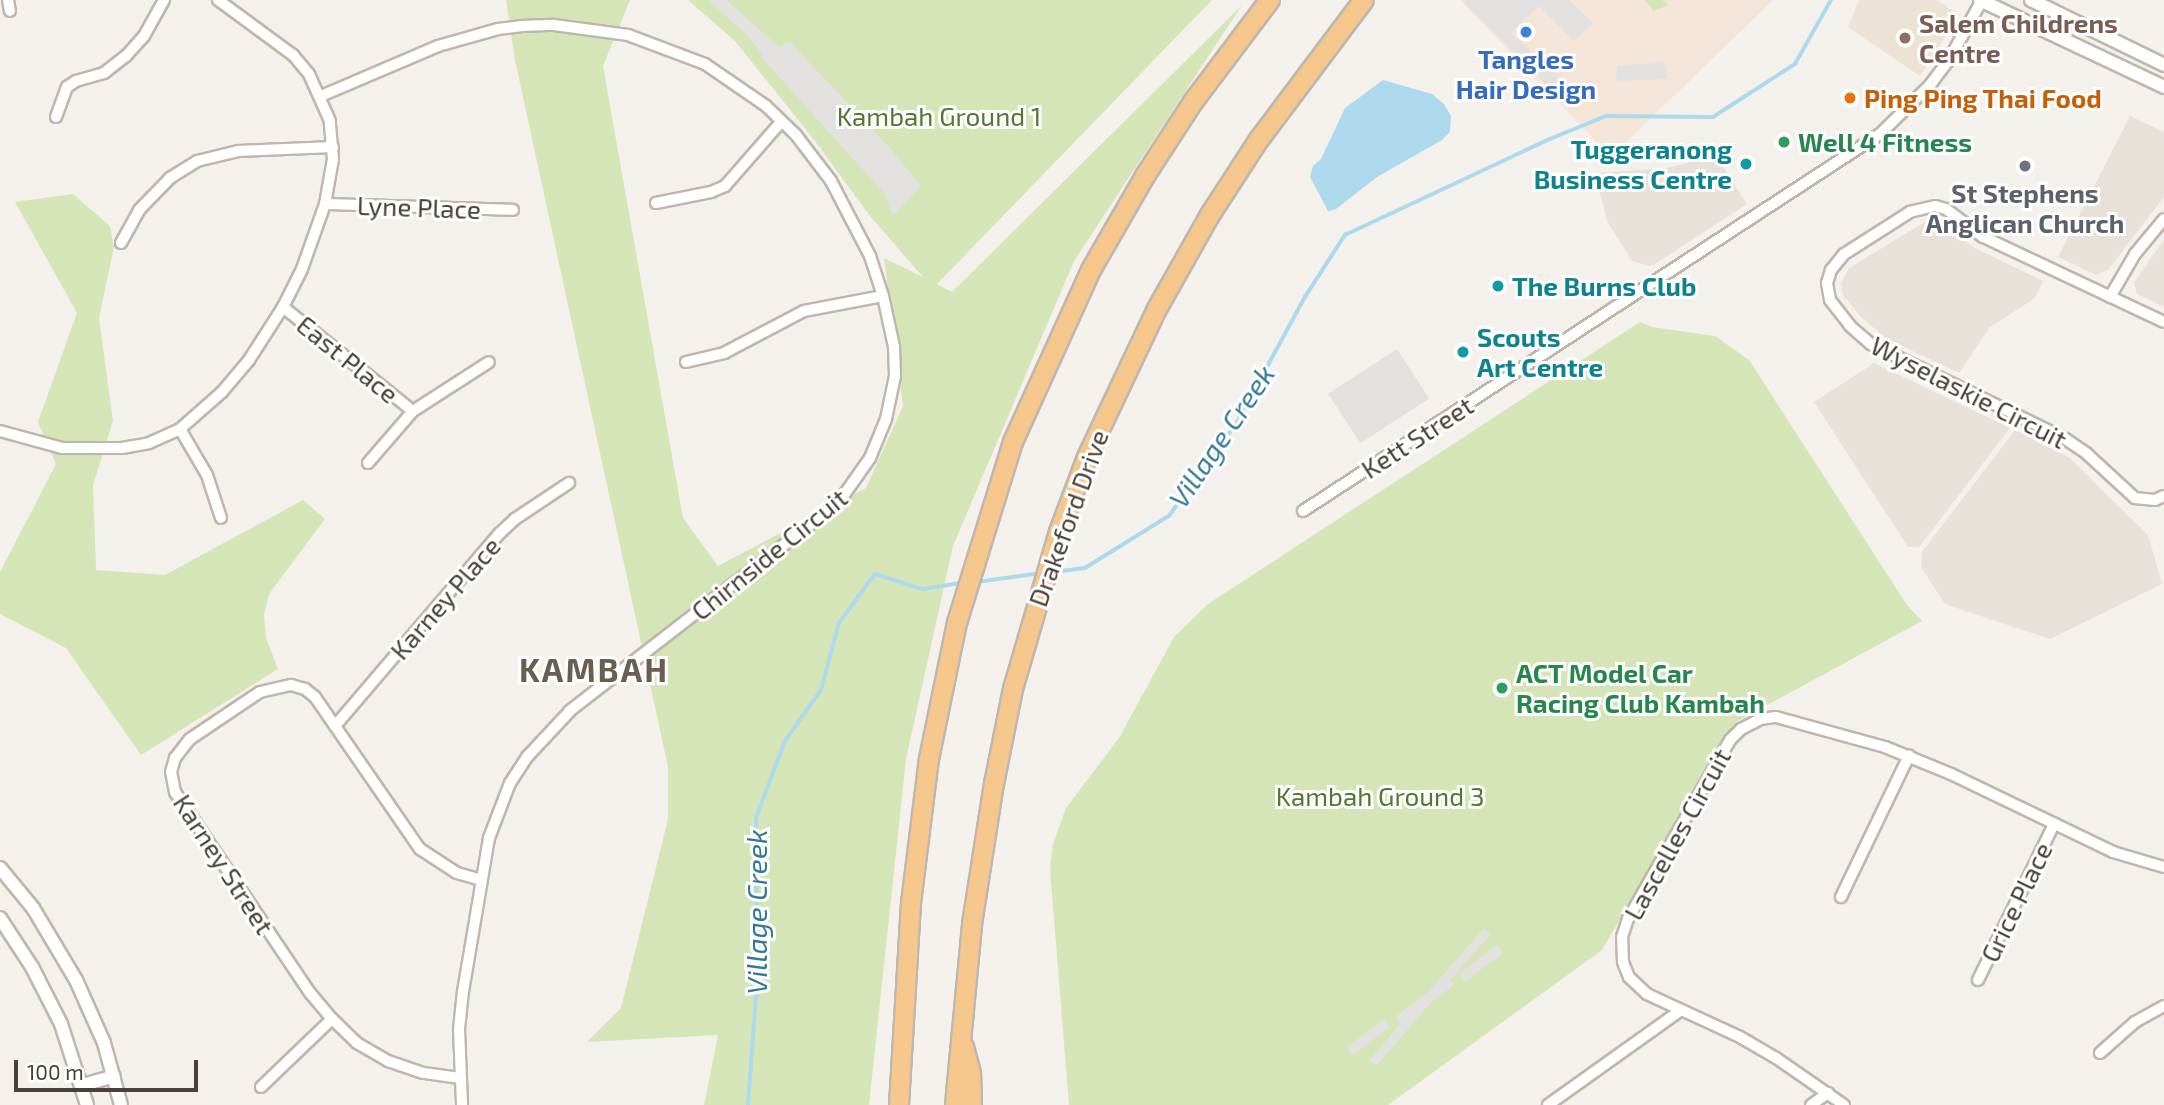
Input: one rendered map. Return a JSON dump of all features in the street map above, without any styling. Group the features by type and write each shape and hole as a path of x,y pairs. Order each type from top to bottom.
{"highway":[{"path":"897,1100 905,982 929,759 957,623 1013,442 1091,271 1145,176 1193,102 1270,0"},
{"name":"Drakeford Drive","path":"955,1105 972,924 994,784 1013,689 1037,598 1059,532 1119,384 1170,285 1258,141 1364,0"},
{"path":"960,1033 971,1074 972,1105"}],"street":[{"path":"56,117 67,87 76,81 104,73 127,56 144,36 164,0"},
{"path":"0,431 54,447 87,450 149,443 180,429 222,392 249,360 284,307 302,269 325,204 333,147 330,121 321,96 293,55 218,0"},
{"path":"1981,0 2164,87"},
{"name":"Kett Street","path":"1303,512 1880,134 1930,85 1950,58 1981,0"},
{"path":"2031,0 2164,65"},
{"name":"Chirnside Circuit","path":"321,96 411,56 465,37 498,29 554,25 628,35 669,48 705,64 738,85 782,121 821,165 852,217 883,296 894,347 893,390 881,433 860,476 839,502 547,733 527,757 503,796 489,838 461,1009 462,1105"},
{"path":"656,203 711,192 724,186 782,121"},
{"path":"121,243 139,210 170,178 197,161 238,151 333,147"},
{"name":"Lyne Place","path":"325,204 513,211"},
{"name":"Wyselaskie Circuit","path":"2164,321 1983,237 1946,209 1935,206 1910,212 1844,254 1833,267 1827,283 1830,300 1850,326 1871,344 2064,438 2086,453 2135,498 2155,500 2164,496"},
{"path":"2110,297 2135,254 2164,219"},
{"path":"686,362 724,353 804,311 883,296"},
{"name":"East Place","path":"284,307 413,411"},
{"name":"East Place","path":"368,463 413,411 489,362"},
{"path":"180,429 207,475 220,518"},
{"name":"Karney Place","path":"335,726 500,533 515,519 569,484"},
{"name":"Karney Street","path":"460,1079 422,1073 388,1061 357,1043 332,1019 310,993 175,792 171,772 175,758 190,739 261,692 276,686 291,685 310,693 420,849 457,873 481,880"},
{"name":"Lascelles Circuit","path":"1844,1105 1767,1052 1647,995 1634,984 1623,962 1622,937 1628,919 1730,740 1747,724 1776,717 1909,756 2113,852 2164,867"},
{"path":"1841,897 1909,756"},
{"name":"Grice Place","path":"1978,980 2054,824"},
{"path":"0,868 33,908 91,1011 114,1076 121,1105"},
{"path":"0,918 47,995 82,1085 87,1105"},
{"path":"2100,1053 2135,1023 2164,1006"},
{"path":"1548,1105 1681,1010"},
{"path":"261,1087 332,1019"},
{"path":"82,1085 114,1076"},
{"path":"1811,1105 1828,1093"}],"shaded area":[{"path":"708,0 726,0 779,47 790,42 890,148 921,186 895,214 892,213 884,193 761,57 763,55 746,34"},
{"path":"1460,0 1773,0 1611,157"},
{"path":"1467,0 1569,0 1593,23 1574,41 1539,6 1511,33 1568,86 1559,97 1465,3"},
{"name":"Salem Childrens Centre","path":"1859,0 1937,0 1956,13 1957,18 1920,76 1848,27"},
{"path":"1664,62 1668,79 1616,81 1617,66"},
{"path":"2130,116 2164,132 2164,197 2108,270 2096,275 2058,257"},
{"path":"1716,156 1747,204 1650,266 1632,261 1607,221 1595,173 1667,168"},
{"path":"1928,220 1940,222 1973,247 2043,281 2035,298 1989,328 1959,373 1885,338 1859,315 1843,295 1841,283 1849,268"},
{"path":"2164,240 2164,307 2137,294 2134,282"},
{"path":"1397,349 1429,398 1360,443 1328,394"},
{"path":"1874,363 2010,428 1919,547 1908,547 1814,402"},
{"path":"2015,430 2070,458 2148,535 2162,584 2050,639 1945,604 1921,567 1922,552"},
{"path":"1484,928 1491,934 1376,1066 1369,1060"},
{"path":"1497,945 1503,953 1465,982 1459,974"},
{"path":"1448,977 1454,985 1401,1025 1395,1017"},
{"path":"1384,1019 1390,1027 1352,1055 1346,1047"}],"green space":[{"name":"Kambah Ground 1","path":"506,0 630,0 603,66 683,518 718,566 866,488 903,406 884,258 923,277 870,216 812,137 735,41 688,0 1212,0 937,284 952,292 1242,5 1074,261 953,546 906,759 869,1105 704,1105 718,1035 587,1042 621,1008 668,819 668,767 515,60"},
{"path":"1645,0 1663,0 1669,5 1653,11"},
{"path":"73,194 110,226 114,247 99,318 113,421 93,485 96,570 165,575 303,500 325,519 269,594 264,615 266,638 278,669 141,755 66,648 0,614 0,572 56,464 38,422 77,313 15,202"},
{"name":"Kambah Ground 3","path":"1640,322 1652,327 1715,336 1749,360 1907,605 1922,621 1736,722 1602,950 1388,1105 1069,1105 1050,869 1053,844 1066,808 1119,738 1174,637 1208,604"}],"water":[{"path":"1383,80 1432,94 1444,104 1451,116 1450,132 1442,140 1377,177 1336,209 1328,211 1310,177 1313,166 1321,159 1345,108"}],"waterway":[{"name":"Village Creek","path":"1053,572 1085,568 1169,516 1236,424 1305,297 1345,235 1550,139 1606,116 1713,117 1795,64 1831,0"},
{"name":"Village Creek","path":"977,582 1042,573"},
{"name":"Village Creek","path":"748,1105 757,982 756,818 785,741 821,690 839,623 875,574 923,589 962,583"}],"place":[{"name":"Tangles Hair Design","path":"1526,32"},
{"name":"Salem Childrens Centre","path":"1905,38"},
{"name":"Ping Ping Thai Food","path":"1850,98"},
{"name":"Well 4 Fitness","path":"1784,142"},
{"name":"Tuggeranong Business Centre","path":"1746,164"},
{"name":"St Stephens Anglican Church","path":"2025,166"},
{"name":"The Burns Club","path":"1498,286"},
{"name":"Scouts Art Centre","path":"1463,352"},
{"name":"ACT Model Car Racing Club Kambah","path":"1502,688"}],"district":[{"name":"KAMBAH","path":"594,670"}]}
